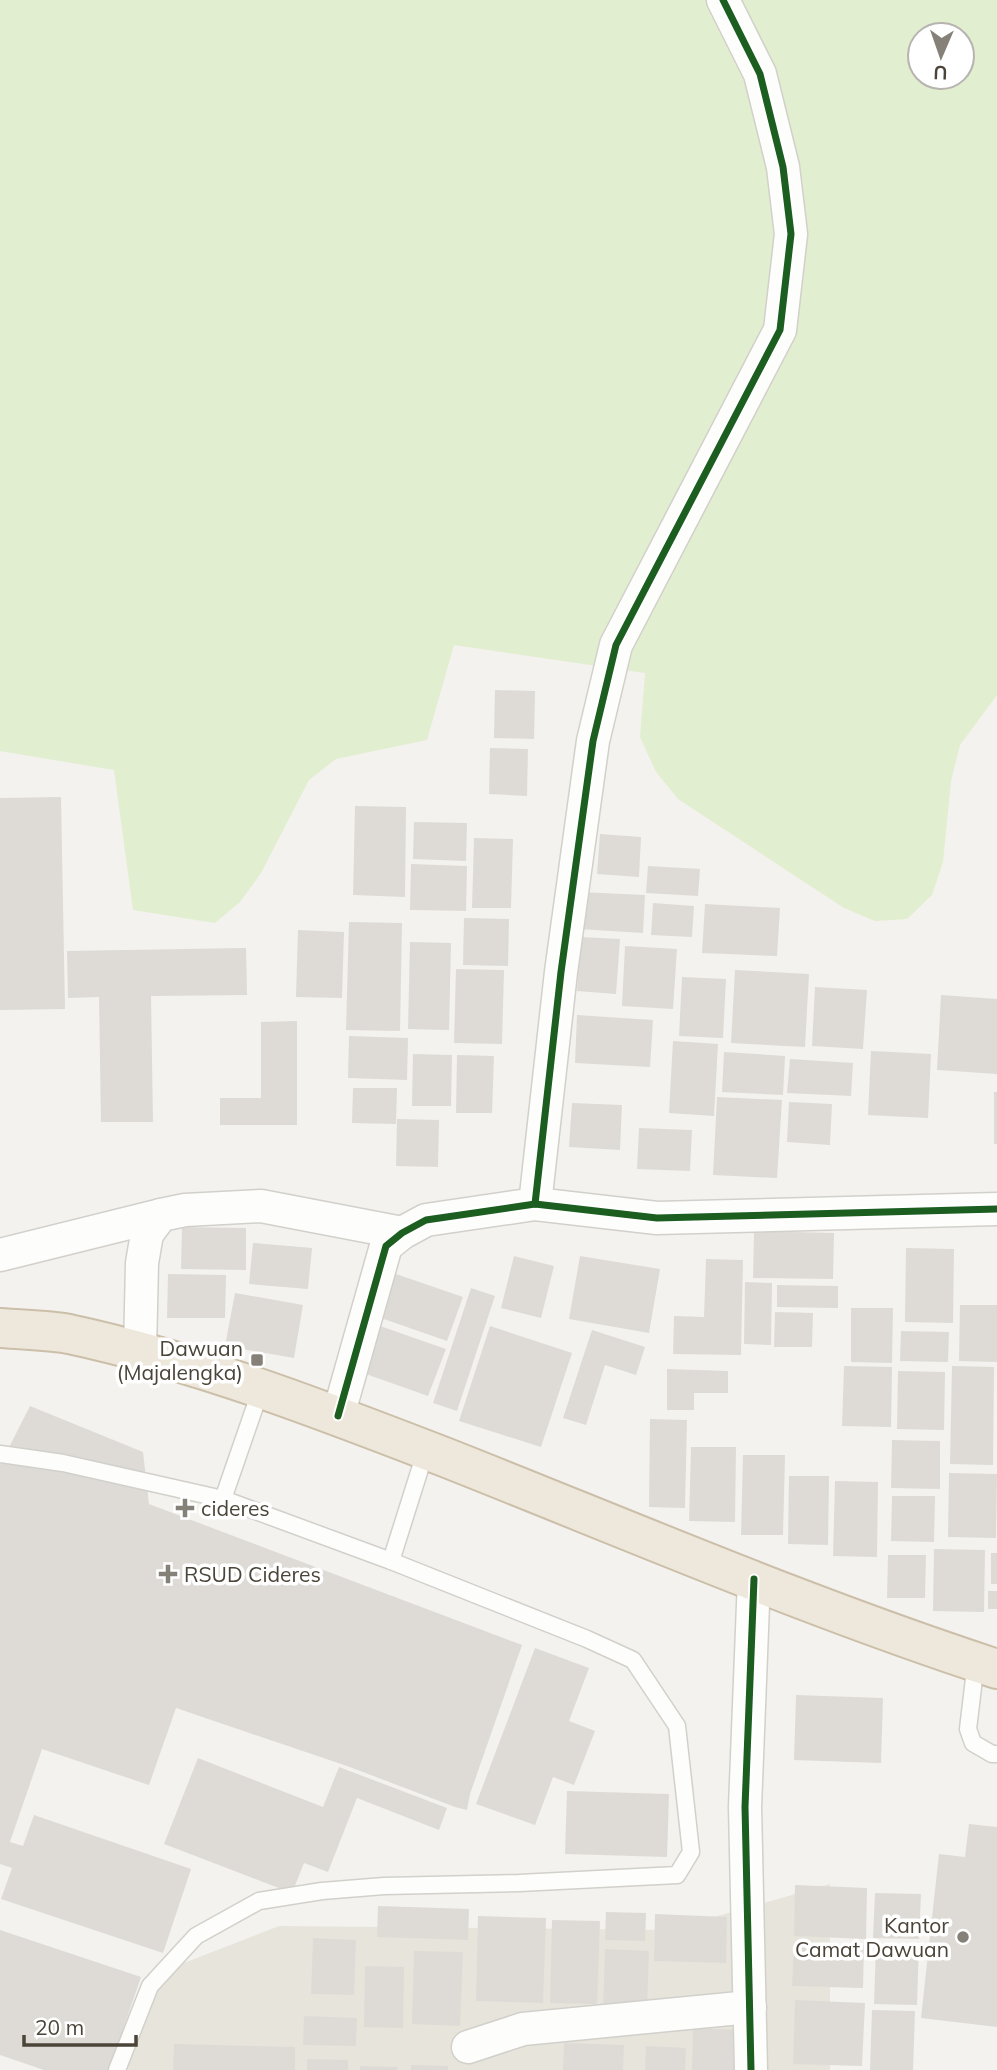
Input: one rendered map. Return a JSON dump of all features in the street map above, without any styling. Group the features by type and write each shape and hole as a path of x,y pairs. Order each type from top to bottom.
{"highway":[{"path":"0,1328 66,1334 140,1352 262,1388 754,1579 986,1665"}],"street":[{"path":"535,1203 561,972 593,741 616,645 780,330 792,234 783,167 760,74 723,0"},
{"path":"338,1416 386,1246 402,1233 426,1220 535,1203 657,1218 997,1209"},
{"path":"0,1255 185,1210 261,1206 402,1233"},
{"path":"140,1352 142,1263 147,1234 161,1215"},
{"path":"751,2070 745,1807 754,1579"},
{"path":"468,2047 523,2029 750,2007"}],"lane":[{"path":"223,1499 262,1388"},
{"path":"391,1561 426,1450"},
{"path":"0,1454 63,1463 223,1499 391,1561 587,1639 633,1660 677,1726 691,1852 677,1875 384,1886 322,1891 259,1901 196,1936 150,1986 117,2070"},
{"path":"986,1665 968,1728 973,1744 997,1754"}],"shaded area":[{"path":"830,1884 830,2070 127,2070 166,1970 279,1926 669,1930"}],"green space":[{"path":"0,0 997,0 997,695 960,745 951,781 943,862 932,895 907,919 875,921 844,908 678,799 656,772 640,737 645,673 454,645 427,740 336,759 309,780 261,873 240,902 215,923 133,910 114,770 0,751"}],"building":[{"path":"495,690 535,691 534,739 494,738"},
{"path":"490,748 528,749 527,796 489,794"},
{"path":"61,797 65,1009 0,1010 0,798"},
{"path":"355,806 406,807 405,897 353,895"},
{"path":"414,822 467,823 466,861 413,859"},
{"path":"600,834 641,837 639,877 597,874"},
{"path":"474,838 513,839 511,908 472,908"},
{"path":"411,864 467,866 466,911 410,910"},
{"path":"648,866 700,869 698,896 646,893"},
{"path":"580,892 645,895 643,933 578,929"},
{"path":"653,903 694,906 692,937 651,935"},
{"path":"705,904 780,908 777,956 702,953"},
{"path":"464,918 509,919 508,966 463,965"},
{"path":"349,922 402,923 400,1031 346,1030"},
{"path":"298,930 344,932 342,998 296,997"},
{"path":"580,937 620,939 616,994 577,991"},
{"path":"410,942 451,943 449,1030 408,1029"},
{"path":"625,946 677,949 673,1009 622,1006"},
{"path":"246,948 247,995 151,996 153,1122 101,1122 99,997 68,998 67,951"},
{"path":"456,969 504,970 502,1044 454,1043"},
{"path":"735,970 809,974 805,1047 731,1043"},
{"path":"682,977 726,979 723,1038 679,1036"},
{"path":"815,987 867,990 863,1049 812,1046"},
{"path":"941,995 997,999 997,1074 937,1070"},
{"path":"577,1015 653,1020 650,1067 575,1063"},
{"path":"297,1021 297,1125 220,1125 220,1098 261,1098 261,1022"},
{"path":"349,1036 408,1038 407,1080 348,1078"},
{"path":"673,1041 718,1044 714,1116 669,1113"},
{"path":"871,1051 931,1054 928,1118 868,1115"},
{"path":"724,1052 785,1056 783,1095 722,1092"},
{"path":"413,1054 452,1055 451,1106 412,1106"},
{"path":"457,1055 494,1056 492,1113 456,1113"},
{"path":"790,1059 853,1063 851,1096 787,1093"},
{"path":"353,1088 397,1088 396,1124 352,1123"},
{"path":"994,1092 997,1092 997,1144 994,1144"},
{"path":"717,1097 782,1100 777,1178 713,1175"},
{"path":"789,1102 832,1104 830,1145 787,1142"},
{"path":"572,1103 622,1105 620,1150 569,1147"},
{"path":"397,1119 439,1120 438,1167 396,1166"},
{"path":"639,1128 692,1130 690,1171 637,1169"},
{"path":"182,1227 246,1228 246,1270 181,1269"},
{"path":"754,1231 834,1233 833,1279 753,1278"},
{"path":"253,1243 312,1248 308,1289 249,1284"},
{"path":"906,1248 954,1249 953,1323 905,1322"},
{"path":"514,1256 554,1266 541,1318 501,1308"},
{"path":"580,1256 660,1269 649,1333 569,1319"},
{"path":"706,1259 743,1260 741,1355 673,1354 674,1316 704,1317"},
{"path":"393,1273 463,1297 447,1341 378,1317"},
{"path":"168,1274 226,1275 225,1318 167,1318"},
{"path":"745,1282 772,1283 771,1345 744,1344"},
{"path":"777,1285 838,1286 838,1308 777,1307"},
{"path":"471,1288 495,1296 457,1411 433,1403"},
{"path":"235,1293 303,1305 294,1358 225,1346"},
{"path":"960,1305 997,1305 997,1362 959,1361"},
{"path":"851,1308 893,1308 892,1363 851,1362"},
{"path":"775,1312 813,1313 812,1347 774,1347"},
{"path":"380,1326 446,1349 428,1396 363,1373"},
{"path":"490,1326 572,1353 541,1447 459,1421"},
{"path":"592,1330 645,1347 636,1375 605,1365 586,1425 563,1418"},
{"path":"901,1331 949,1332 948,1362 900,1361"},
{"path":"844,1366 892,1367 891,1427 842,1426"},
{"path":"952,1366 994,1367 993,1465 950,1464"},
{"path":"667,1369 728,1371 728,1393 694,1393 694,1410 667,1410"},
{"path":"898,1371 945,1372 944,1430 897,1429"},
{"name":"RSUD Cideres","path":"30,1406 143,1452 149,1504 522,1645 470,1794 467,1810 176,1708 149,1785 42,1749 10,1842 23,1846 34,1815 191,1869 163,1953 1,1899 12,1868 0,1864 0,1465"},
{"path":"650,1419 687,1420 685,1508 649,1507"},
{"path":"892,1440 940,1441 940,1489 891,1488"},
{"path":"691,1447 736,1447 735,1522 689,1521"},
{"path":"743,1455 785,1455 783,1535 741,1535"},
{"path":"949,1473 997,1474 996,1538 948,1537"},
{"path":"789,1476 829,1476 828,1545 788,1544"},
{"path":"835,1481 878,1482 877,1557 833,1556"},
{"path":"892,1496 935,1496 934,1542 891,1541"},
{"path":"934,1549 985,1550 984,1612 933,1611"},
{"path":"991,1553 997,1553 997,1584 991,1584"},
{"path":"888,1555 926,1555 925,1598 887,1598"},
{"path":"988,1591 997,1591 997,1609 988,1609"},
{"path":"535,1648 589,1668 569,1721 595,1731 574,1785 553,1777 535,1825 476,1804"},
{"path":"796,1695 883,1698 881,1763 794,1760"},
{"path":"198,1758 323,1807 339,1767 447,1808 439,1830 357,1798 328,1872 304,1863 292,1893 164,1844"},
{"path":"567,1791 669,1794 667,1857 565,1854"},
{"name":"Kantor Camat Dawuan","path":"969,1824 997,1827 997,2027 921,2018 939,1854 965,1857"},
{"path":"795,1885 867,1888 866,1939 794,1936"},
{"path":"875,1893 921,1894 919,1939 873,1938"},
{"path":"378,1906 469,1909 468,1940 377,1937"},
{"path":"606,1912 646,1913 645,1941 605,1940"},
{"path":"655,1914 727,1917 726,1963 654,1961"},
{"path":"478,1916 546,1918 543,2003 476,2001"},
{"path":"552,1920 600,1921 597,2004 550,2003"},
{"path":"0,1930 141,1977 109,2070 44,2070 0,2055"},
{"path":"313,1938 356,1940 354,1995 311,1994"},
{"path":"794,1942 864,1945 863,1988 792,1986"},
{"path":"876,1944 919,1945 917,2005 874,2004"},
{"path":"605,1949 649,1951 647,2009 603,2008"},
{"path":"414,1951 463,1952 460,2026 412,2024"},
{"path":"365,1966 404,1967 403,2028 364,2027"},
{"path":"795,2000 865,2003 862,2066 793,2064"},
{"path":"872,2010 915,2011 913,2070 870,2070"},
{"path":"304,2016 357,2018 356,2046 303,2045"},
{"path":"693,2028 742,2030 740,2070 692,2070"},
{"path":"564,2043 624,2045 623,2070 563,2070"},
{"path":"174,2044 295,2047 295,2070 173,2070"},
{"path":"646,2046 686,2048 685,2070 645,2070"},
{"path":"307,2059 348,2060 348,2070 307,2070"},
{"path":"411,2065 448,2066 448,2070 411,2070"},
{"path":"360,2066 398,2067 397,2070 360,2070"}],"cycle path":[{"path":"535,1204 561,972 593,741 616,645 780,330 791,234 783,167 760,74 723,0"},
{"path":"338,1416 386,1246 402,1233 426,1220 535,1204 657,1218 997,1209"},
{"path":"751,2070 745,1807 754,1579"}],"place":[{"name":"Dawuan (Majalengka)","path":"257,1360"},
{"name":"cideres","path":"185,1508"},
{"name":"RSUD Cideres","path":"168,1574"},
{"name":"Kantor Camat Dawuan","path":"963,1937"}]}
